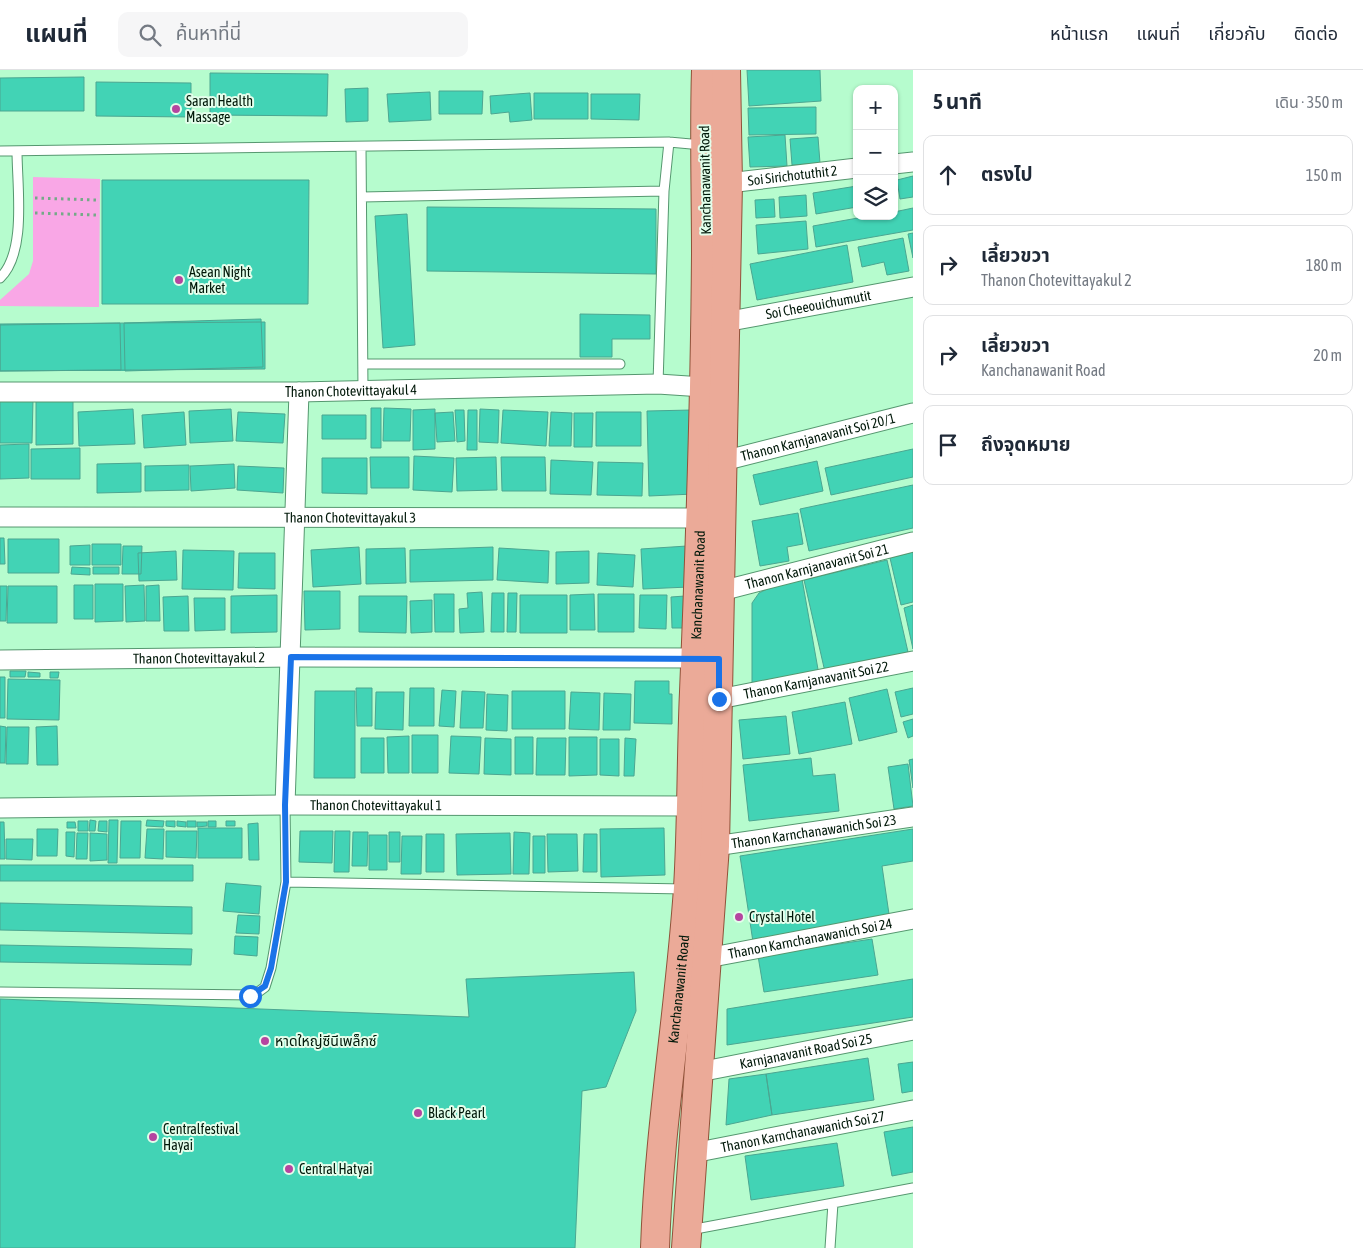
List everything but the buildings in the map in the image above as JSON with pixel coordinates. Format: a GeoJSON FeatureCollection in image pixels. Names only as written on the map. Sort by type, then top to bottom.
{"type":"FeatureCollection","features":[{"type":"Feature","properties":{"kind":"main road","name":"Kanchanawanit Road"},"geometry":{"type":"LineString","coordinates":[[655,1248],[657,1200],[674,1048],[688,889],[694,690],[708,659],[721,591],[712,517],[703,387],[706,253],[703,145],[706,70]]}},
{"type":"Feature","properties":{"kind":"main road","name":"Kanchanawanit Road"},"geometry":{"type":"LineString","coordinates":[[687,1239],[716,846],[719,699],[708,659],[696,636],[712,517],[723,461],[728,183],[726,70]]}},
{"type":"Feature","properties":{"kind":"street"},"geometry":{"type":"LineString","coordinates":[[898,164],[913,162]]}},
{"type":"Feature","properties":{"kind":"street","name":"Soi Sirichotuthit 2"},"geometry":{"type":"LineString","coordinates":[[728,183],[853,168]]}},
{"type":"Feature","properties":{"kind":"street","name":"Soi Cheeouichumutit"},"geometry":{"type":"LineString","coordinates":[[725,322],[913,288]]}},
{"type":"Feature","properties":{"kind":"street","name":"Thanon Chotevittayakul 4"},"geometry":{"type":"LineString","coordinates":[[0,392],[298,392],[658,384],[703,387]]}},
{"type":"Feature","properties":{"kind":"street"},"geometry":{"type":"LineString","coordinates":[[285,805],[298,392]]}},
{"type":"Feature","properties":{"kind":"street","name":"Thanon Karnjanavanit Soi 20/1"},"geometry":{"type":"LineString","coordinates":[[723,461],[913,412]]}},
{"type":"Feature","properties":{"kind":"street","name":"Thanon Chotevittayakul 3"},"geometry":{"type":"LineString","coordinates":[[0,517],[293,519],[712,517]]}},
{"type":"Feature","properties":{"kind":"street","name":"Thanon Karnjanavanit Soi 21"},"geometry":{"type":"LineString","coordinates":[[721,591],[913,542]]}},
{"type":"Feature","properties":{"kind":"street","name":"Thanon Chotevittayakul 2"},"geometry":{"type":"LineString","coordinates":[[0,660],[291,657],[708,659]]}},
{"type":"Feature","properties":{"kind":"street","name":"Thanon Karnjanavanit Soi 22"},"geometry":{"type":"LineString","coordinates":[[719,699],[913,661]]}},
{"type":"Feature","properties":{"kind":"street","name":"Thanon Chotevittayakul 1"},"geometry":{"type":"LineString","coordinates":[[0,808],[285,805],[691,806]]}},
{"type":"Feature","properties":{"kind":"street","name":"Thanon Karnchanawanich Soi 23"},"geometry":{"type":"LineString","coordinates":[[716,846],[913,818]]}},
{"type":"Feature","properties":{"kind":"street","name":"Thanon Karnchanawanich Soi 24"},"geometry":{"type":"LineString","coordinates":[[707,958],[913,920]]}},
{"type":"Feature","properties":{"kind":"street","name":"Karnjanavanit Road Soi 25"},"geometry":{"type":"LineString","coordinates":[[699,1072],[913,1030]]}},
{"type":"Feature","properties":{"kind":"street","name":"Thanon Karnchanawanich Soi 27"},"geometry":{"type":"LineString","coordinates":[[693,1153],[913,1110]]}},
{"type":"Feature","properties":{"kind":"lane"},"geometry":{"type":"LineString","coordinates":[[658,384],[664,191],[669,142]]}},
{"type":"Feature","properties":{"kind":"lane"},"geometry":{"type":"LineString","coordinates":[[0,151],[669,142],[703,145]]}},
{"type":"Feature","properties":{"kind":"lane"},"geometry":{"type":"LineString","coordinates":[[361,147],[363,390]]}},
{"type":"Feature","properties":{"kind":"lane"},"geometry":{"type":"LineString","coordinates":[[0,278],[10,267],[15,254],[17,151]]}},
{"type":"Feature","properties":{"kind":"lane"},"geometry":{"type":"LineString","coordinates":[[362,197],[664,191]]}},
{"type":"Feature","properties":{"kind":"lane"},"geometry":{"type":"LineString","coordinates":[[363,364],[620,364]]}},
{"type":"Feature","properties":{"kind":"lane"},"geometry":{"type":"LineString","coordinates":[[0,992],[254,995],[265,986],[271,968],[286,882],[285,805]]}},
{"type":"Feature","properties":{"kind":"lane"},"geometry":{"type":"LineString","coordinates":[[286,882],[688,889]]}},
{"type":"Feature","properties":{"kind":"lane"},"geometry":{"type":"LineString","coordinates":[[687,1239],[833,1203],[913,1188]]}},
{"type":"Feature","properties":{"kind":"lane"},"geometry":{"type":"LineString","coordinates":[[830,1248],[833,1203]]}},
{"type":"Feature","properties":{"kind":"path"},"geometry":{"type":"LineString","coordinates":[[35,198],[97,200]]}},
{"type":"Feature","properties":{"kind":"path"},"geometry":{"type":"LineString","coordinates":[[35,213],[97,215]]}},
{"type":"Feature","properties":{"kind":"shaded area"},"geometry":{"type":"Polygon","coordinates":[[[33,177],[100,179],[99,307],[0,306],[0,300],[29,274],[33,261],[33,177]]]}},
{"type":"Feature","properties":{"kind":"place","name":"Saran Health Massage"},"geometry":{"type":"Point","coordinates":[176,109]}},
{"type":"Feature","properties":{"kind":"place","name":"Asean Night Market"},"geometry":{"type":"Point","coordinates":[179,280]}},
{"type":"Feature","properties":{"kind":"place","name":"Crystal Hotel"},"geometry":{"type":"Point","coordinates":[739,917]}},
{"type":"Feature","properties":{"kind":"place","name":"หาดใหญ่ซีนีเพล็กซ์"},"geometry":{"type":"Point","coordinates":[265,1041]}},
{"type":"Feature","properties":{"kind":"place","name":"Black Pearl"},"geometry":{"type":"Point","coordinates":[418,1113]}},
{"type":"Feature","properties":{"kind":"place","name":"Centralfestival Hayai"},"geometry":{"type":"Point","coordinates":[153,1137]}},
{"type":"Feature","properties":{"kind":"place","name":"Central Hatyai"},"geometry":{"type":"Point","coordinates":[289,1169]}},
{"type":"Feature","properties":{"kind":"route"},"geometry":{"type":"LineString","coordinates":[[250,996],[262,990],[271,968],[286,882],[285,805],[291,657],[719,659],[719,699]]}}]}
